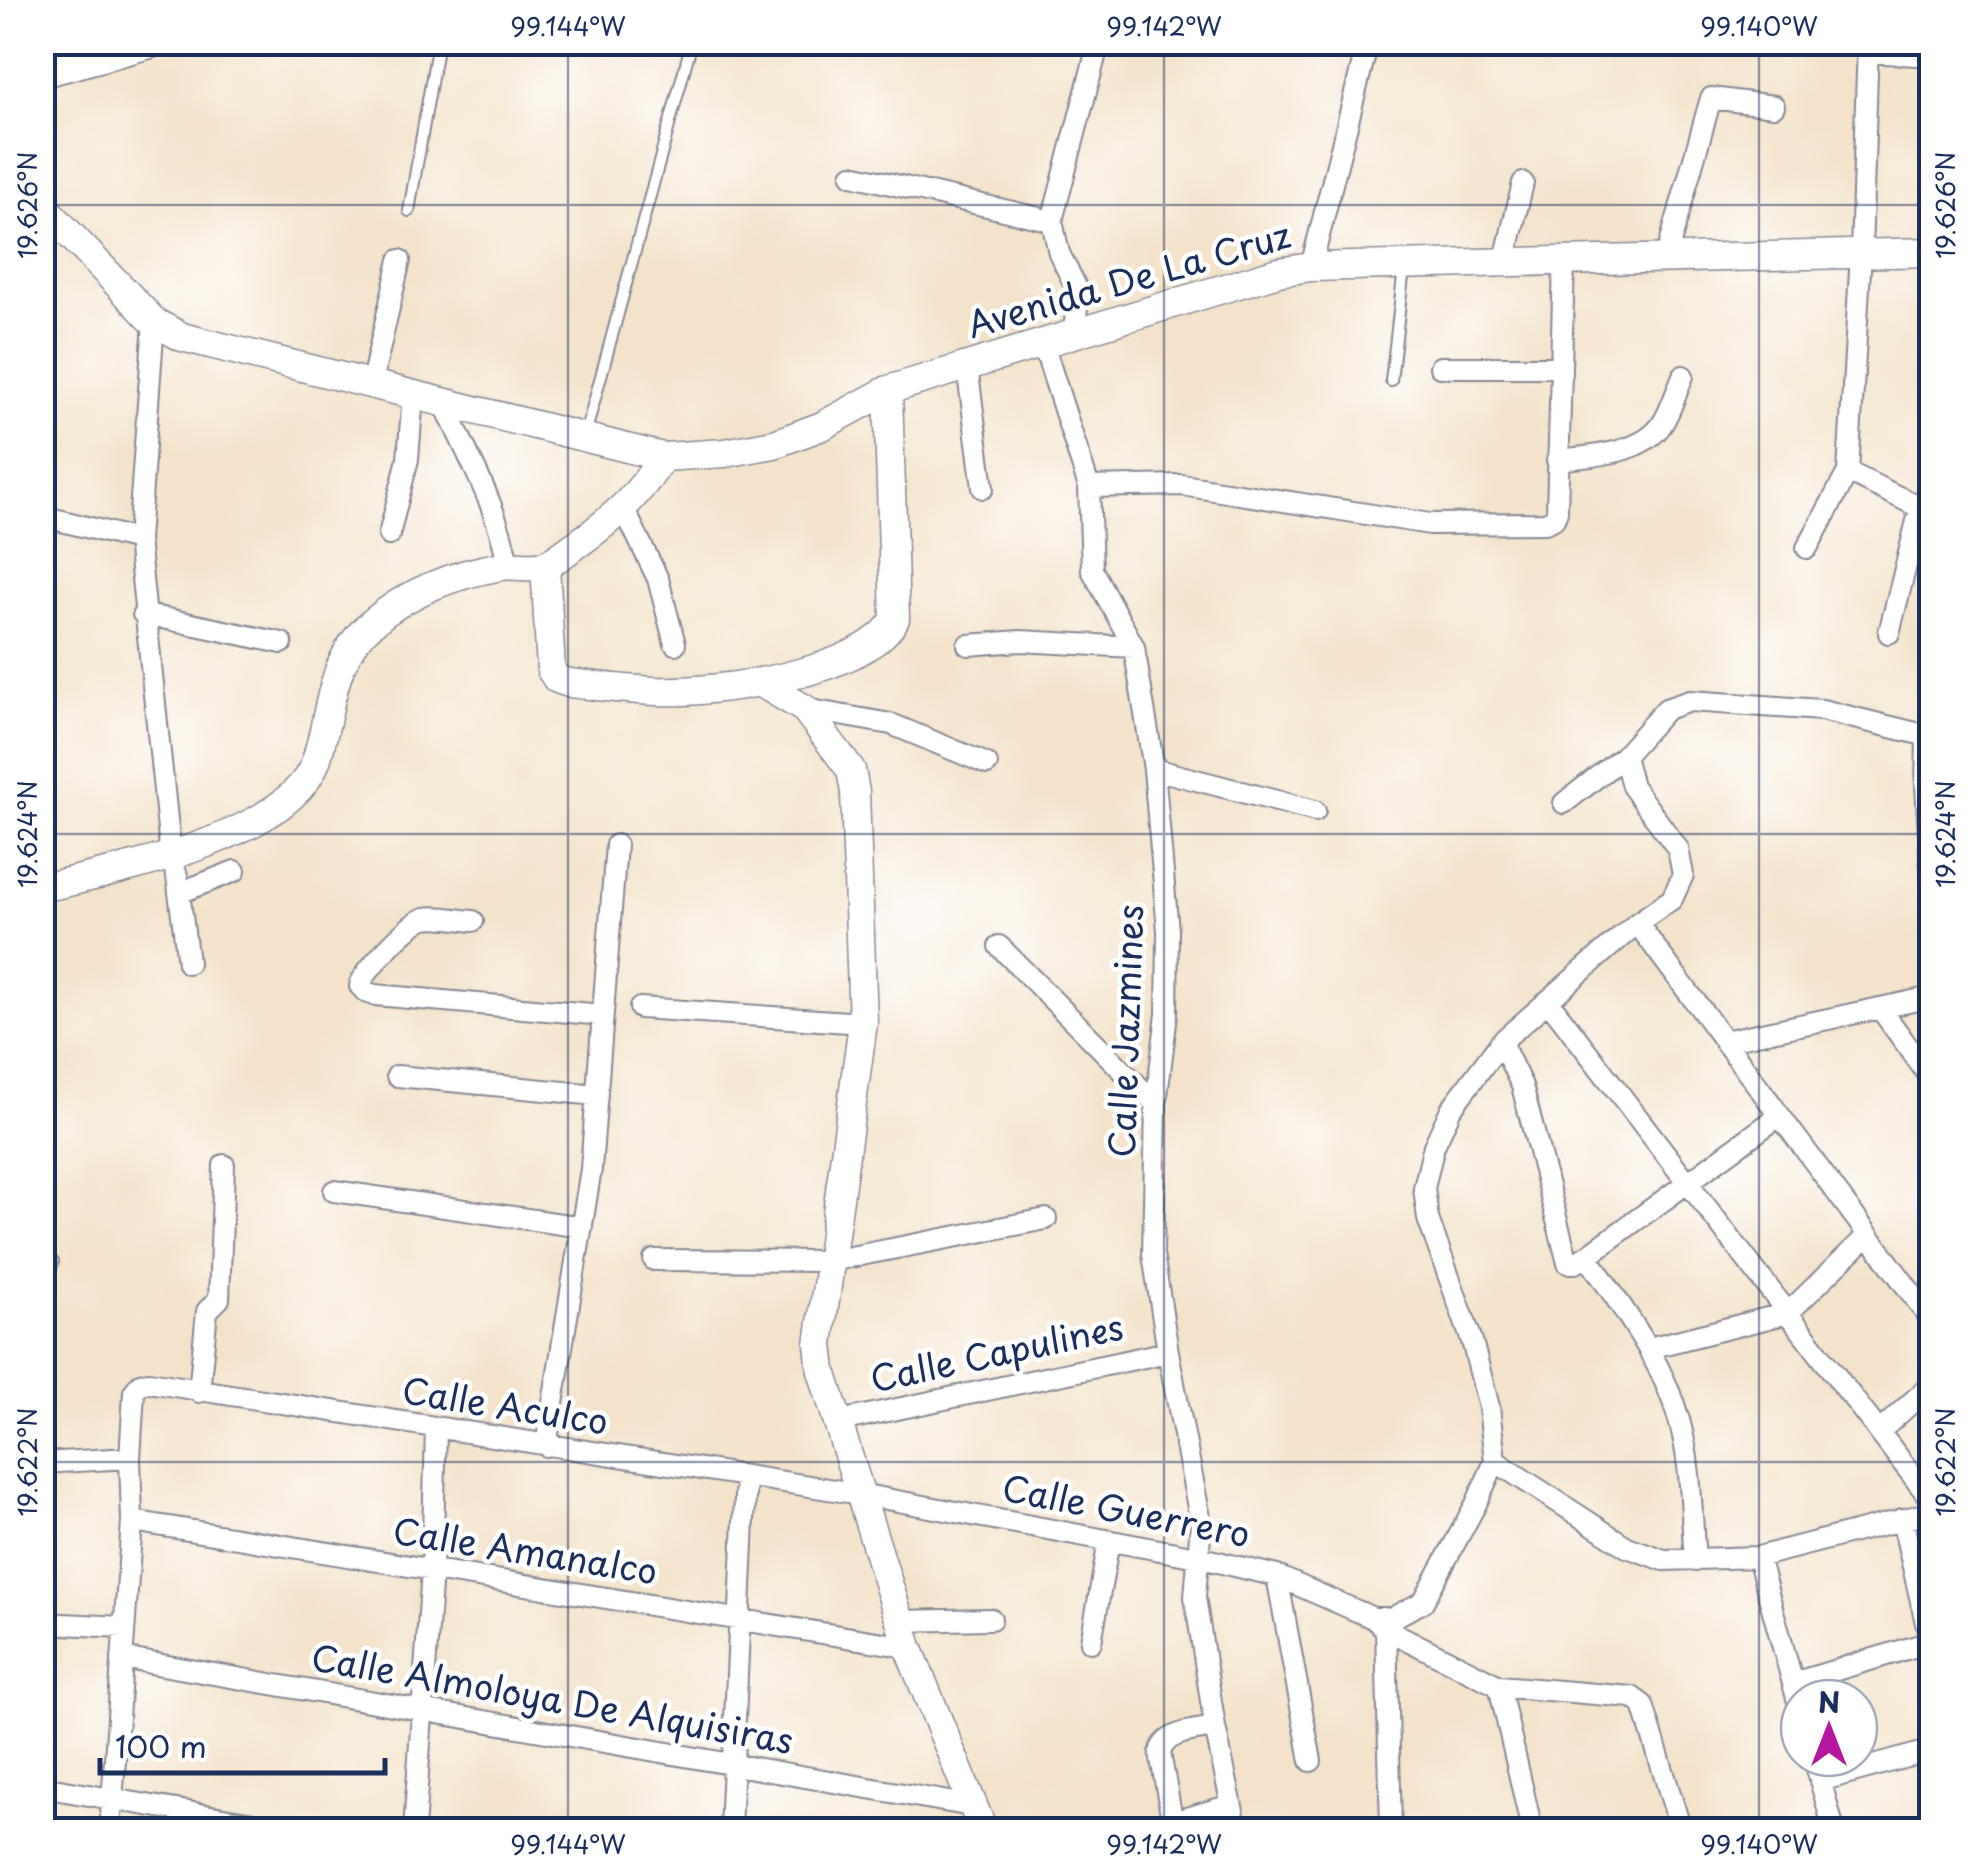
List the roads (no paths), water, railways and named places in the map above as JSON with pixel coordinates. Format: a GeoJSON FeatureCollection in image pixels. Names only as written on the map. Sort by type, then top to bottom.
{"type":"FeatureCollection","features":[{"type":"Feature","properties":{"kind":"main road"},"geometry":{"type":"LineString","coordinates":[[42,71],[149,42]]}},
{"type":"Feature","properties":{"kind":"street"},"geometry":{"type":"LineString","coordinates":[[1073,335],[1077,289],[1054,238],[1052,221],[1099,42]]}},
{"type":"Feature","properties":{"kind":"street"},"geometry":{"type":"LineString","coordinates":[[1310,267],[1368,42]]}},
{"type":"Feature","properties":{"kind":"street"},"geometry":{"type":"LineString","coordinates":[[1807,548],[1848,472],[1869,47],[1932,56]]}},
{"type":"Feature","properties":{"kind":"street"},"geometry":{"type":"LineString","coordinates":[[1666,258],[1708,102],[1719,97],[1774,106]]}},
{"type":"Feature","properties":{"kind":"street"},"geometry":{"type":"LineString","coordinates":[[852,176],[1052,221]]}},
{"type":"Feature","properties":{"kind":"street"},"geometry":{"type":"LineString","coordinates":[[1505,260],[1523,183]]}},
{"type":"Feature","properties":{"kind":"street"},"geometry":{"type":"LineString","coordinates":[[42,205],[154,322],[138,540],[170,858],[179,893],[188,964]]}},
{"type":"Feature","properties":{"kind":"street","name":"Avenida De La Cruz"},"geometry":{"type":"LineString","coordinates":[[154,322],[182,337],[662,457],[725,453],[774,444],[822,426],[888,390],[1278,272],[1404,263],[1932,252]]}},
{"type":"Feature","properties":{"kind":"street"},"geometry":{"type":"LineString","coordinates":[[371,385],[400,260]]}},
{"type":"Feature","properties":{"kind":"street"},"geometry":{"type":"LineString","coordinates":[[1089,487],[1182,485],[1430,524],[1545,523],[1554,519],[1558,512],[1564,261]]}},
{"type":"Feature","properties":{"kind":"street","name":"Calle Jazmines"},"geometry":{"type":"LineString","coordinates":[[1043,344],[1089,487],[1092,570],[1134,647],[1154,768],[1168,931],[1167,1014],[1156,1104],[1153,1254],[1201,1523],[1195,1598],[1215,1726],[1237,1830]]}},
{"type":"Feature","properties":{"kind":"street"},"geometry":{"type":"LineString","coordinates":[[966,366],[983,488]]}},
{"type":"Feature","properties":{"kind":"street"},"geometry":{"type":"LineString","coordinates":[[1440,366],[1560,366]]}},
{"type":"Feature","properties":{"kind":"street"},"geometry":{"type":"LineString","coordinates":[[1557,460],[1611,452],[1640,442],[1660,427],[1682,376]]}},
{"type":"Feature","properties":{"kind":"street"},"geometry":{"type":"LineString","coordinates":[[545,565],[551,670],[569,684],[659,692],[761,683],[812,670],[846,656],[879,639],[895,619],[888,390]]}},
{"type":"Feature","properties":{"kind":"street"},"geometry":{"type":"LineString","coordinates":[[389,535],[408,459],[413,395]]}},
{"type":"Feature","properties":{"kind":"street"},"geometry":{"type":"LineString","coordinates":[[444,403],[504,545],[508,565]]}},
{"type":"Feature","properties":{"kind":"street"},"geometry":{"type":"LineString","coordinates":[[42,888],[170,858],[262,817],[290,798],[309,776],[316,759],[334,678],[351,646],[372,623],[454,575],[508,565],[545,565],[624,509],[644,488],[662,457]]}},
{"type":"Feature","properties":{"kind":"street"},"geometry":{"type":"LineString","coordinates":[[1848,472],[1926,511],[1889,633]]}},
{"type":"Feature","properties":{"kind":"street"},"geometry":{"type":"LineString","coordinates":[[624,509],[658,579],[675,644]]}},
{"type":"Feature","properties":{"kind":"street"},"geometry":{"type":"LineString","coordinates":[[42,516],[138,540]]}},
{"type":"Feature","properties":{"kind":"street"},"geometry":{"type":"LineString","coordinates":[[143,614],[282,644]]}},
{"type":"Feature","properties":{"kind":"street"},"geometry":{"type":"LineString","coordinates":[[968,645],[1020,641],[1134,647]]}},
{"type":"Feature","properties":{"kind":"street"},"geometry":{"type":"LineString","coordinates":[[761,683],[806,709],[891,724],[987,764]]}},
{"type":"Feature","properties":{"kind":"street"},"geometry":{"type":"LineString","coordinates":[[1564,802],[1624,756],[1666,708],[1690,701],[1711,701],[1822,710],[1929,736],[1926,784],[1932,884]]}},
{"type":"Feature","properties":{"kind":"street"},"geometry":{"type":"LineString","coordinates":[[806,709],[851,770],[863,1022],[818,1344],[822,1372],[904,1634],[977,1818]]}},
{"type":"Feature","properties":{"kind":"street"},"geometry":{"type":"LineString","coordinates":[[1390,1830],[1379,1624],[1423,1602],[1495,1461],[1489,1407],[1472,1341],[1428,1219],[1424,1188],[1434,1146],[1450,1109],[1502,1042],[1637,923],[1672,899],[1683,875],[1678,849],[1632,786],[1624,756]]}},
{"type":"Feature","properties":{"kind":"street"},"geometry":{"type":"LineString","coordinates":[[1154,768],[1315,811]]}},
{"type":"Feature","properties":{"kind":"street"},"geometry":{"type":"LineString","coordinates":[[546,1446],[582,1227],[597,1096],[616,845]]}},
{"type":"Feature","properties":{"kind":"street"},"geometry":{"type":"LineString","coordinates":[[179,893],[236,871]]}},
{"type":"Feature","properties":{"kind":"street"},"geometry":{"type":"LineString","coordinates":[[473,921],[430,918],[414,924],[366,972],[360,986],[376,994],[603,1015]]}},
{"type":"Feature","properties":{"kind":"street"},"geometry":{"type":"LineString","coordinates":[[1637,923],[1932,1321]]}},
{"type":"Feature","properties":{"kind":"street"},"geometry":{"type":"LineString","coordinates":[[999,946],[1156,1104]]}},
{"type":"Feature","properties":{"kind":"street"},"geometry":{"type":"LineString","coordinates":[[1724,1041],[1932,997]]}},
{"type":"Feature","properties":{"kind":"street"},"geometry":{"type":"LineString","coordinates":[[1550,1002],[1932,1501]]}},
{"type":"Feature","properties":{"kind":"street"},"geometry":{"type":"LineString","coordinates":[[640,1008],[863,1022]]}},
{"type":"Feature","properties":{"kind":"street"},"geometry":{"type":"LineString","coordinates":[[1880,1008],[1932,1080]]}},
{"type":"Feature","properties":{"kind":"street"},"geometry":{"type":"LineString","coordinates":[[1502,1042],[1522,1086],[1578,1260],[1649,1348],[1679,1417],[1686,1450],[1695,1560]]}},
{"type":"Feature","properties":{"kind":"street"},"geometry":{"type":"LineString","coordinates":[[398,1076],[597,1096]]}},
{"type":"Feature","properties":{"kind":"street"},"geometry":{"type":"LineString","coordinates":[[1578,1260],[1779,1116]]}},
{"type":"Feature","properties":{"kind":"street"},"geometry":{"type":"LineString","coordinates":[[198,1392],[208,1312],[219,1300],[224,1165]]}},
{"type":"Feature","properties":{"kind":"street"},"geometry":{"type":"LineString","coordinates":[[334,1191],[582,1227]]}},
{"type":"Feature","properties":{"kind":"street"},"geometry":{"type":"LineString","coordinates":[[654,1260],[830,1261],[1046,1219]]}},
{"type":"Feature","properties":{"kind":"street"},"geometry":{"type":"LineString","coordinates":[[1649,1348],[1788,1313],[1868,1235]]}},
{"type":"Feature","properties":{"kind":"street","name":"Calle Capulines"},"geometry":{"type":"LineString","coordinates":[[840,1421],[1168,1352]]}},
{"type":"Feature","properties":{"kind":"street","name":"Calle Aculco"},"geometry":{"type":"LineString","coordinates":[[130,1458],[134,1392],[140,1384],[150,1382],[860,1494]]}},
{"type":"Feature","properties":{"kind":"street"},"geometry":{"type":"LineString","coordinates":[[1879,1432],[1932,1384]]}},
{"type":"Feature","properties":{"kind":"street"},"geometry":{"type":"LineString","coordinates":[[414,1830],[432,1570],[436,1429]]}},
{"type":"Feature","properties":{"kind":"street"},"geometry":{"type":"LineString","coordinates":[[42,1463],[130,1458],[132,1521],[110,1830]]}},
{"type":"Feature","properties":{"kind":"street"},"geometry":{"type":"LineString","coordinates":[[1495,1461],[1628,1547],[1664,1560],[1758,1556],[1932,1512]]}},
{"type":"Feature","properties":{"kind":"street"},"geometry":{"type":"LineString","coordinates":[[730,1830],[746,1476]]}},
{"type":"Feature","properties":{"kind":"street","name":"Calle Guerrero"},"geometry":{"type":"LineString","coordinates":[[860,1494],[1197,1557],[1277,1576],[1499,1686]]}},
{"type":"Feature","properties":{"kind":"street"},"geometry":{"type":"LineString","coordinates":[[1808,1678],[1931,1646],[1902,1519]]}},
{"type":"Feature","properties":{"kind":"street","name":"Calle Amanalco"},"geometry":{"type":"LineString","coordinates":[[132,1521],[738,1620],[904,1634],[991,1619]]}},
{"type":"Feature","properties":{"kind":"street"},"geometry":{"type":"LineString","coordinates":[[1091,1642],[1109,1541]]}},
{"type":"Feature","properties":{"kind":"street"},"geometry":{"type":"LineString","coordinates":[[1758,1556],[1792,1678]]}},
{"type":"Feature","properties":{"kind":"street"},"geometry":{"type":"LineString","coordinates":[[1277,1576],[1310,1760]]}},
{"type":"Feature","properties":{"kind":"street"},"geometry":{"type":"LineString","coordinates":[[42,1623],[124,1627]]}},
{"type":"Feature","properties":{"kind":"street","name":"Calle Almoloya De Alquisiras"},"geometry":{"type":"LineString","coordinates":[[122,1658],[732,1764],[977,1818]]}},
{"type":"Feature","properties":{"kind":"street"},"geometry":{"type":"LineString","coordinates":[[1532,1830],[1499,1686],[1618,1693],[1643,1705],[1681,1830]]}},
{"type":"Feature","properties":{"kind":"street"},"geometry":{"type":"LineString","coordinates":[[1215,1726],[1167,1738],[1161,1744],[1173,1826],[1231,1806]]}},
{"type":"Feature","properties":{"kind":"street"},"geometry":{"type":"LineString","coordinates":[[1820,1781],[1932,1750]]}},
{"type":"Feature","properties":{"kind":"street"},"geometry":{"type":"LineString","coordinates":[[1819,1778],[1834,1830]]}},
{"type":"Feature","properties":{"kind":"street"},"geometry":{"type":"LineString","coordinates":[[42,1788],[254,1827],[293,1830]]}},
{"type":"Feature","properties":{"kind":"lane"},"geometry":{"type":"LineString","coordinates":[[42,52],[78,42]]}},
{"type":"Feature","properties":{"kind":"lane"},"geometry":{"type":"LineString","coordinates":[[409,211],[438,42]]}},
{"type":"Feature","properties":{"kind":"lane"},"geometry":{"type":"LineString","coordinates":[[584,438],[691,45]]}},
{"type":"Feature","properties":{"kind":"lane"},"geometry":{"type":"LineString","coordinates":[[1391,381],[1404,263]]}},
{"type":"Feature","properties":{"kind":"lane"},"geometry":{"type":"LineString","coordinates":[[42,1302],[52,1262]]}}]}
